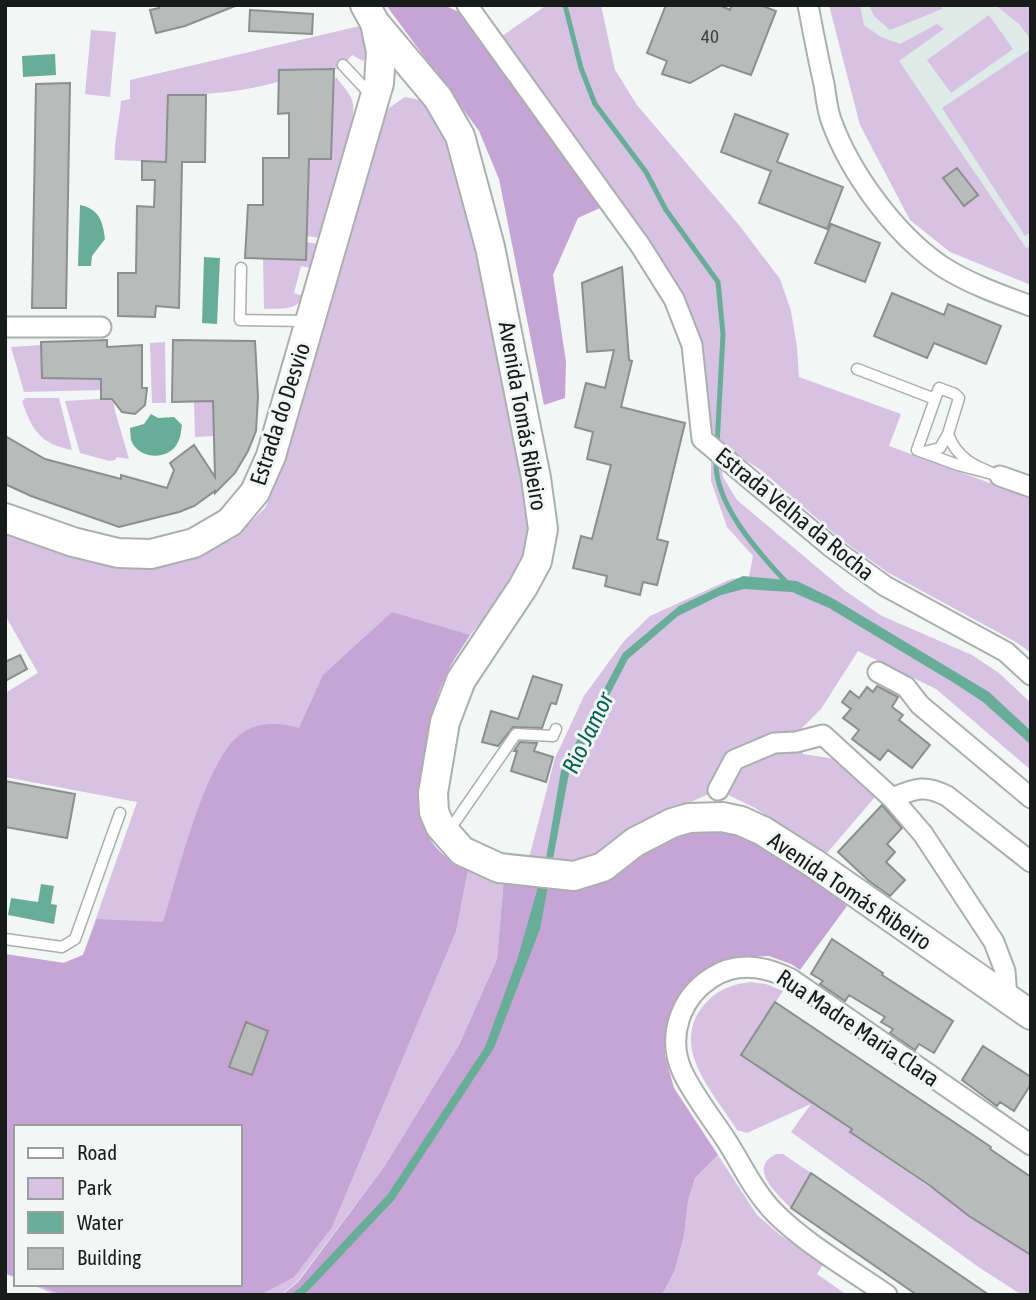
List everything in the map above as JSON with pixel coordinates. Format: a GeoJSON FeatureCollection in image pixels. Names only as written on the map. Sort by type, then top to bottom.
{"type":"FeatureCollection","features":[{"type":"Feature","properties":{"kind":"street","name":"Estrada Velha da Rocha"},"geometry":{"type":"LineString","coordinates":[[467,5],[640,245],[674,299],[692,345],[702,439],[831,547],[885,586],[1006,652],[1031,675]]}},
{"type":"Feature","properties":{"kind":"street"},"geometry":{"type":"LineString","coordinates":[[808,5],[831,118],[854,166],[877,200],[903,233],[943,267],[971,282],[1031,306]]}},
{"type":"Feature","properties":{"kind":"street","name":"Avenida Tomás Ribeiro"},"geometry":{"type":"LineString","coordinates":[[370,14],[438,97],[460,136],[474,181],[506,325],[536,478],[543,529],[537,561],[523,587],[461,680],[445,722],[433,793],[434,812],[446,835],[471,857],[499,868],[574,876],[603,867],[635,842],[672,823],[689,818],[722,817],[741,821],[763,831],[815,864],[1031,1015]]}},
{"type":"Feature","properties":{"kind":"street","name":"Estrada do Desvio"},"geometry":{"type":"LineString","coordinates":[[6,517],[73,542],[118,553],[152,554],[194,543],[230,522],[255,492],[271,456],[379,83],[381,52],[370,14]]}},
{"type":"Feature","properties":{"kind":"street"},"geometry":{"type":"LineString","coordinates":[[372,105],[388,92],[414,87],[438,97]]}},
{"type":"Feature","properties":{"kind":"street"},"geometry":{"type":"LineString","coordinates":[[5,327],[102,327]]}},
{"type":"Feature","properties":{"kind":"street"},"geometry":{"type":"LineString","coordinates":[[1000,476],[1031,487]]}},
{"type":"Feature","properties":{"kind":"street"},"geometry":{"type":"LineString","coordinates":[[878,672],[906,687],[920,705],[1031,797]]}},
{"type":"Feature","properties":{"kind":"street"},"geometry":{"type":"LineString","coordinates":[[718,790],[734,760],[774,743],[796,742],[822,735],[892,798],[923,834],[994,942],[1005,971],[1007,998]]}},
{"type":"Feature","properties":{"kind":"street"},"geometry":{"type":"LineString","coordinates":[[892,798],[914,789],[932,788],[947,796],[1031,862]]}},
{"type":"Feature","properties":{"kind":"street","name":"Rua Madre Maria Clara"},"geometry":{"type":"LineString","coordinates":[[887,1295],[800,1234],[775,1213],[756,1190],[682,1071],[676,1048],[679,1019],[691,995],[716,975],[737,968],[750,966],[774,970],[791,979],[1031,1145]]}},
{"type":"Feature","properties":{"kind":"lane"},"geometry":{"type":"LineString","coordinates":[[343,65],[372,105]]}},
{"type":"Feature","properties":{"kind":"lane"},"geometry":{"type":"LineString","coordinates":[[241,268],[240,320],[310,321]]}},
{"type":"Feature","properties":{"kind":"lane"},"geometry":{"type":"LineString","coordinates":[[857,369],[935,399]]}},
{"type":"Feature","properties":{"kind":"lane"},"geometry":{"type":"LineString","coordinates":[[923,452],[940,448],[948,434],[959,398],[939,387],[917,450],[958,465],[1000,476]]}},
{"type":"Feature","properties":{"kind":"lane"},"geometry":{"type":"LineString","coordinates":[[948,434],[958,454],[968,462],[1000,476]]}},
{"type":"Feature","properties":{"kind":"lane"},"geometry":{"type":"LineString","coordinates":[[446,835],[516,734],[553,736],[556,729]]}},
{"type":"Feature","properties":{"kind":"lane"},"geometry":{"type":"LineString","coordinates":[[5,939],[62,947],[75,939],[121,813]]}},
{"type":"Feature","properties":{"kind":"shaded area"},"geometry":{"type":"Polygon","coordinates":[[[386,5],[444,5],[463,14],[600,208],[578,218],[553,275],[566,362],[565,398],[544,405],[499,179],[479,131],[386,5]]]}},
{"type":"Feature","properties":{"kind":"shaded area"},"geometry":{"type":"Polygon","coordinates":[[[829,5],[1031,5],[1031,285],[910,220],[860,125],[829,5]]]}},
{"type":"Feature","properties":{"kind":"shaded area"},"geometry":{"type":"Polygon","coordinates":[[[392,612],[470,635],[448,670],[437,697],[421,782],[422,818],[427,833],[436,847],[449,859],[468,869],[456,931],[332,1227],[294,1277],[260,1295],[63,1295],[40,1286],[242,1286],[242,1125],[14,1125],[14,1276],[5,1273],[5,954],[64,963],[83,955],[97,919],[163,922],[184,849],[216,766],[229,746],[242,733],[255,726],[277,724],[299,728],[323,675],[392,612]]]}},
{"type":"Feature","properties":{"kind":"shaded area"},"geometry":{"type":"Polygon","coordinates":[[[701,830],[739,835],[791,863],[847,906],[800,970],[769,956],[746,957],[712,967],[670,1018],[665,1055],[674,1088],[718,1155],[695,1178],[675,1270],[662,1295],[282,1295],[298,1282],[384,1167],[459,1045],[497,959],[504,877],[588,884],[630,865],[655,845],[701,830]]]}},
{"type":"Feature","properties":{"kind":"green space"},"geometry":{"type":"Polygon","coordinates":[[[547,5],[601,5],[615,70],[637,105],[739,225],[780,279],[791,311],[799,377],[901,414],[889,446],[1031,498],[1031,653],[1016,642],[887,572],[838,537],[761,470],[711,439],[709,401],[695,333],[499,38],[547,5]]]}},
{"type":"Feature","properties":{"kind":"green space"},"geometry":{"type":"Polygon","coordinates":[[[829,5],[860,5],[864,25],[881,37],[900,44],[937,24],[944,29],[899,61],[1026,248],[1031,246],[1031,285],[950,252],[910,220],[860,125],[829,5]]]}},
{"type":"Feature","properties":{"kind":"green space"},"geometry":{"type":"Polygon","coordinates":[[[869,5],[941,5],[942,9],[890,30],[874,16],[869,5]]]}},
{"type":"Feature","properties":{"kind":"green space"},"geometry":{"type":"Polygon","coordinates":[[[995,5],[1031,5],[1031,40],[1019,24],[995,5]]]}},
{"type":"Feature","properties":{"kind":"green space"},"geometry":{"type":"Polygon","coordinates":[[[989,15],[1013,49],[951,93],[927,60],[989,15]]]}},
{"type":"Feature","properties":{"kind":"green space"},"geometry":{"type":"Polygon","coordinates":[[[364,25],[367,48],[363,61],[352,55],[340,69],[280,70],[278,82],[223,92],[168,95],[166,162],[115,160],[121,101],[130,99],[130,80],[364,25]]]}},
{"type":"Feature","properties":{"kind":"green space"},"geometry":{"type":"Polygon","coordinates":[[[91,30],[116,32],[110,97],[85,94],[91,30]]]}},
{"type":"Feature","properties":{"kind":"green space"},"geometry":{"type":"Polygon","coordinates":[[[1029,50],[1031,232],[1025,236],[942,108],[1029,50]]]}},
{"type":"Feature","properties":{"kind":"green space"},"geometry":{"type":"Polygon","coordinates":[[[336,77],[352,100],[352,127],[320,238],[307,236],[309,159],[331,159],[333,83],[336,77]]]}},
{"type":"Feature","properties":{"kind":"green space"},"geometry":{"type":"Polygon","coordinates":[[[405,97],[424,101],[451,142],[464,191],[529,502],[525,547],[515,579],[464,644],[441,686],[433,714],[421,787],[423,822],[428,838],[438,852],[464,869],[504,877],[497,959],[459,1045],[384,1167],[297,1282],[281,1295],[56,1295],[35,1286],[242,1286],[242,1125],[14,1125],[14,1277],[5,1274],[5,954],[63,963],[83,955],[137,802],[5,777],[5,693],[38,673],[5,615],[5,532],[188,559],[233,539],[265,508],[283,468],[382,123],[389,108],[405,97]]]}},
{"type":"Feature","properties":{"kind":"green space"},"geometry":{"type":"Polygon","coordinates":[[[307,242],[318,244],[311,268],[301,266],[294,293],[303,296],[300,301],[292,307],[264,309],[263,259],[306,260],[307,242]]]}},
{"type":"Feature","properties":{"kind":"green space"},"geometry":{"type":"Polygon","coordinates":[[[165,342],[166,403],[152,403],[150,343],[165,342]]]}},
{"type":"Feature","properties":{"kind":"green space"},"geometry":{"type":"Polygon","coordinates":[[[41,345],[42,378],[106,379],[101,390],[24,392],[11,347],[41,345]]]}},
{"type":"Feature","properties":{"kind":"green space"},"geometry":{"type":"Polygon","coordinates":[[[26,398],[59,398],[72,450],[52,444],[39,434],[22,401],[26,398]]]}},
{"type":"Feature","properties":{"kind":"green space"},"geometry":{"type":"Polygon","coordinates":[[[113,398],[129,459],[117,457],[109,461],[80,453],[65,401],[113,398]]]}},
{"type":"Feature","properties":{"kind":"green space"},"geometry":{"type":"Polygon","coordinates":[[[213,401],[214,436],[195,437],[194,402],[213,401]]]}},
{"type":"Feature","properties":{"kind":"green space"},"geometry":{"type":"Polygon","coordinates":[[[711,456],[720,460],[723,477],[737,500],[844,590],[882,616],[972,655],[999,673],[1031,703],[1031,770],[936,689],[858,651],[821,709],[800,730],[803,754],[835,759],[875,797],[827,853],[755,808],[718,790],[656,817],[588,865],[528,862],[555,758],[584,696],[624,641],[650,616],[731,579],[749,577],[753,556],[727,527],[711,481],[711,456]]]}},
{"type":"Feature","properties":{"kind":"green space"},"geometry":{"type":"Polygon","coordinates":[[[737,984],[766,984],[783,991],[741,1055],[866,1109],[850,1133],[953,1203],[972,1212],[970,1216],[1031,1255],[1031,1295],[1022,1295],[980,1268],[791,1132],[811,1104],[747,1133],[737,1130],[699,1070],[691,1038],[694,1021],[714,995],[737,984]]]}},
{"type":"Feature","properties":{"kind":"green space"},"geometry":{"type":"Polygon","coordinates":[[[776,1154],[783,1154],[811,1173],[791,1208],[772,1188],[764,1174],[764,1166],[776,1154]]]}},
{"type":"Feature","properties":{"kind":"green space"},"geometry":{"type":"Polygon","coordinates":[[[718,1155],[757,1215],[780,1235],[824,1263],[817,1274],[847,1295],[662,1295],[675,1270],[695,1178],[718,1155]]]}},
{"type":"Feature","properties":{"kind":"water"},"geometry":{"type":"Polygon","coordinates":[[[55,54],[56,75],[23,77],[22,56],[55,54]]]}},
{"type":"Feature","properties":{"kind":"water"},"geometry":{"type":"Polygon","coordinates":[[[80,205],[96,213],[104,233],[105,239],[92,256],[91,266],[78,266],[80,205]]]}},
{"type":"Feature","properties":{"kind":"water"},"geometry":{"type":"Polygon","coordinates":[[[204,257],[220,258],[217,324],[202,323],[204,257]]]}},
{"type":"Feature","properties":{"kind":"water"},"geometry":{"type":"Polygon","coordinates":[[[151,414],[158,418],[174,417],[182,425],[180,438],[168,453],[154,456],[147,454],[135,447],[131,440],[130,428],[144,424],[151,414]]]}},
{"type":"Feature","properties":{"kind":"water","name":"Rio Jamor"},"geometry":{"type":"Polygon","coordinates":[[[743,576],[797,581],[834,599],[989,692],[1031,731],[1031,745],[983,702],[954,683],[829,608],[792,592],[744,589],[721,595],[678,616],[628,659],[569,773],[540,929],[494,1048],[394,1200],[309,1290],[302,1295],[290,1295],[300,1288],[388,1194],[485,1047],[518,957],[546,859],[561,771],[623,653],[679,606],[743,576]]]}},
{"type":"Feature","properties":{"kind":"water"},"geometry":{"type":"Polygon","coordinates":[[[41,884],[54,886],[51,904],[57,905],[54,924],[8,915],[11,898],[38,902],[41,884]]]}},
{"type":"Feature","properties":{"kind":"building"},"geometry":{"type":"Polygon","coordinates":[[[158,5],[235,6],[185,26],[156,33],[150,10],[159,8],[158,5]]]}},
{"type":"Feature","properties":{"kind":"building"},"geometry":{"type":"Polygon","coordinates":[[[666,5],[719,5],[730,10],[732,5],[760,5],[776,11],[751,75],[722,65],[690,83],[662,74],[667,61],[647,53],[666,5]]]}},
{"type":"Feature","properties":{"kind":"building"},"geometry":{"type":"Polygon","coordinates":[[[250,10],[313,14],[312,34],[249,31],[250,10]]]}},
{"type":"Feature","properties":{"kind":"building"},"geometry":{"type":"Polygon","coordinates":[[[334,69],[331,159],[309,159],[306,260],[245,258],[248,205],[263,205],[263,158],[289,158],[289,113],[278,114],[279,70],[334,69]]]}},
{"type":"Feature","properties":{"kind":"building"},"geometry":{"type":"Polygon","coordinates":[[[70,83],[66,308],[32,308],[36,84],[70,83]]]}},
{"type":"Feature","properties":{"kind":"building"},"geometry":{"type":"Polygon","coordinates":[[[168,95],[206,95],[205,162],[182,162],[179,308],[156,306],[155,317],[118,316],[118,273],[136,273],[137,206],[154,207],[155,180],[142,180],[142,161],[166,162],[168,95]]]}},
{"type":"Feature","properties":{"kind":"building"},"geometry":{"type":"Polygon","coordinates":[[[735,114],[788,134],[777,162],[843,187],[827,229],[759,203],[771,171],[721,152],[735,114]]]}},
{"type":"Feature","properties":{"kind":"building"},"geometry":{"type":"Polygon","coordinates":[[[957,168],[978,195],[964,206],[943,178],[957,168]]]}},
{"type":"Feature","properties":{"kind":"building"},"geometry":{"type":"Polygon","coordinates":[[[831,224],[880,243],[865,282],[815,263],[831,224]]]}},
{"type":"Feature","properties":{"kind":"building"},"geometry":{"type":"Polygon","coordinates":[[[622,267],[629,360],[632,361],[621,407],[685,423],[657,539],[668,542],[657,585],[643,582],[640,595],[605,586],[607,576],[573,568],[581,536],[592,539],[611,465],[587,459],[593,432],[575,427],[586,383],[605,388],[614,350],[587,352],[582,283],[622,267]]]}},
{"type":"Feature","properties":{"kind":"building"},"geometry":{"type":"Polygon","coordinates":[[[892,293],[944,315],[948,304],[1001,326],[986,364],[934,343],[927,358],[874,336],[892,293]]]}},
{"type":"Feature","properties":{"kind":"building"},"geometry":{"type":"Polygon","coordinates":[[[107,340],[107,347],[142,345],[142,388],[147,388],[145,405],[135,414],[122,412],[112,399],[101,399],[101,379],[42,378],[41,342],[107,340]]]}},
{"type":"Feature","properties":{"kind":"building"},"geometry":{"type":"Polygon","coordinates":[[[173,340],[255,341],[258,397],[256,431],[235,473],[215,493],[179,512],[119,527],[5,484],[5,436],[45,459],[167,488],[174,470],[170,463],[194,445],[215,477],[213,401],[172,402],[173,340]]]}},
{"type":"Feature","properties":{"kind":"building"},"geometry":{"type":"Polygon","coordinates":[[[20,655],[27,669],[5,681],[5,662],[20,655]]]}},
{"type":"Feature","properties":{"kind":"building"},"geometry":{"type":"Polygon","coordinates":[[[533,676],[562,685],[556,704],[551,703],[542,728],[513,727],[498,746],[482,742],[491,711],[518,719],[533,676]]]}},
{"type":"Feature","properties":{"kind":"building"},"geometry":{"type":"Polygon","coordinates":[[[877,686],[898,697],[892,707],[903,715],[899,720],[930,745],[912,768],[888,750],[880,760],[852,739],[859,730],[843,718],[851,709],[842,702],[850,691],[859,698],[867,687],[873,692],[877,686]]]}},
{"type":"Feature","properties":{"kind":"building"},"geometry":{"type":"Polygon","coordinates":[[[520,742],[537,743],[534,751],[553,757],[546,782],[511,771],[517,751],[514,751],[520,742]]]}},
{"type":"Feature","properties":{"kind":"building"},"geometry":{"type":"Polygon","coordinates":[[[5,781],[75,794],[67,838],[5,827],[5,781]]]}},
{"type":"Feature","properties":{"kind":"building"},"geometry":{"type":"Polygon","coordinates":[[[882,805],[902,828],[887,844],[895,852],[886,862],[905,880],[890,896],[869,881],[838,852],[882,805]]]}},
{"type":"Feature","properties":{"kind":"building"},"geometry":{"type":"Polygon","coordinates":[[[832,939],[953,1021],[934,1053],[919,1044],[915,1050],[890,1033],[893,1029],[881,1022],[885,1017],[849,995],[845,1001],[820,984],[823,981],[811,974],[832,939]]]}},
{"type":"Feature","properties":{"kind":"building"},"geometry":{"type":"Polygon","coordinates":[[[775,1002],[991,1147],[990,1149],[1031,1177],[1031,1255],[969,1216],[929,1185],[850,1132],[852,1129],[741,1055],[775,1002]]]}},
{"type":"Feature","properties":{"kind":"building"},"geometry":{"type":"Polygon","coordinates":[[[246,1022],[268,1031],[252,1075],[229,1067],[246,1022]]]}},
{"type":"Feature","properties":{"kind":"building"},"geometry":{"type":"Polygon","coordinates":[[[983,1046],[1031,1077],[1031,1084],[1014,1111],[1000,1102],[997,1106],[962,1080],[983,1046]]]}},
{"type":"Feature","properties":{"kind":"building"},"geometry":{"type":"Polygon","coordinates":[[[811,1173],[989,1295],[917,1295],[791,1208],[811,1173]]]}},
{"type":"Feature","properties":{"kind":"waterway"},"geometry":{"type":"LineString","coordinates":[[565,5],[581,68],[595,104],[646,172],[666,210],[718,282],[723,334],[717,445]]}},
{"type":"Feature","properties":{"kind":"waterway"},"geometry":{"type":"LineString","coordinates":[[716,458],[717,475],[730,509],[751,542],[787,583]]}}]}
